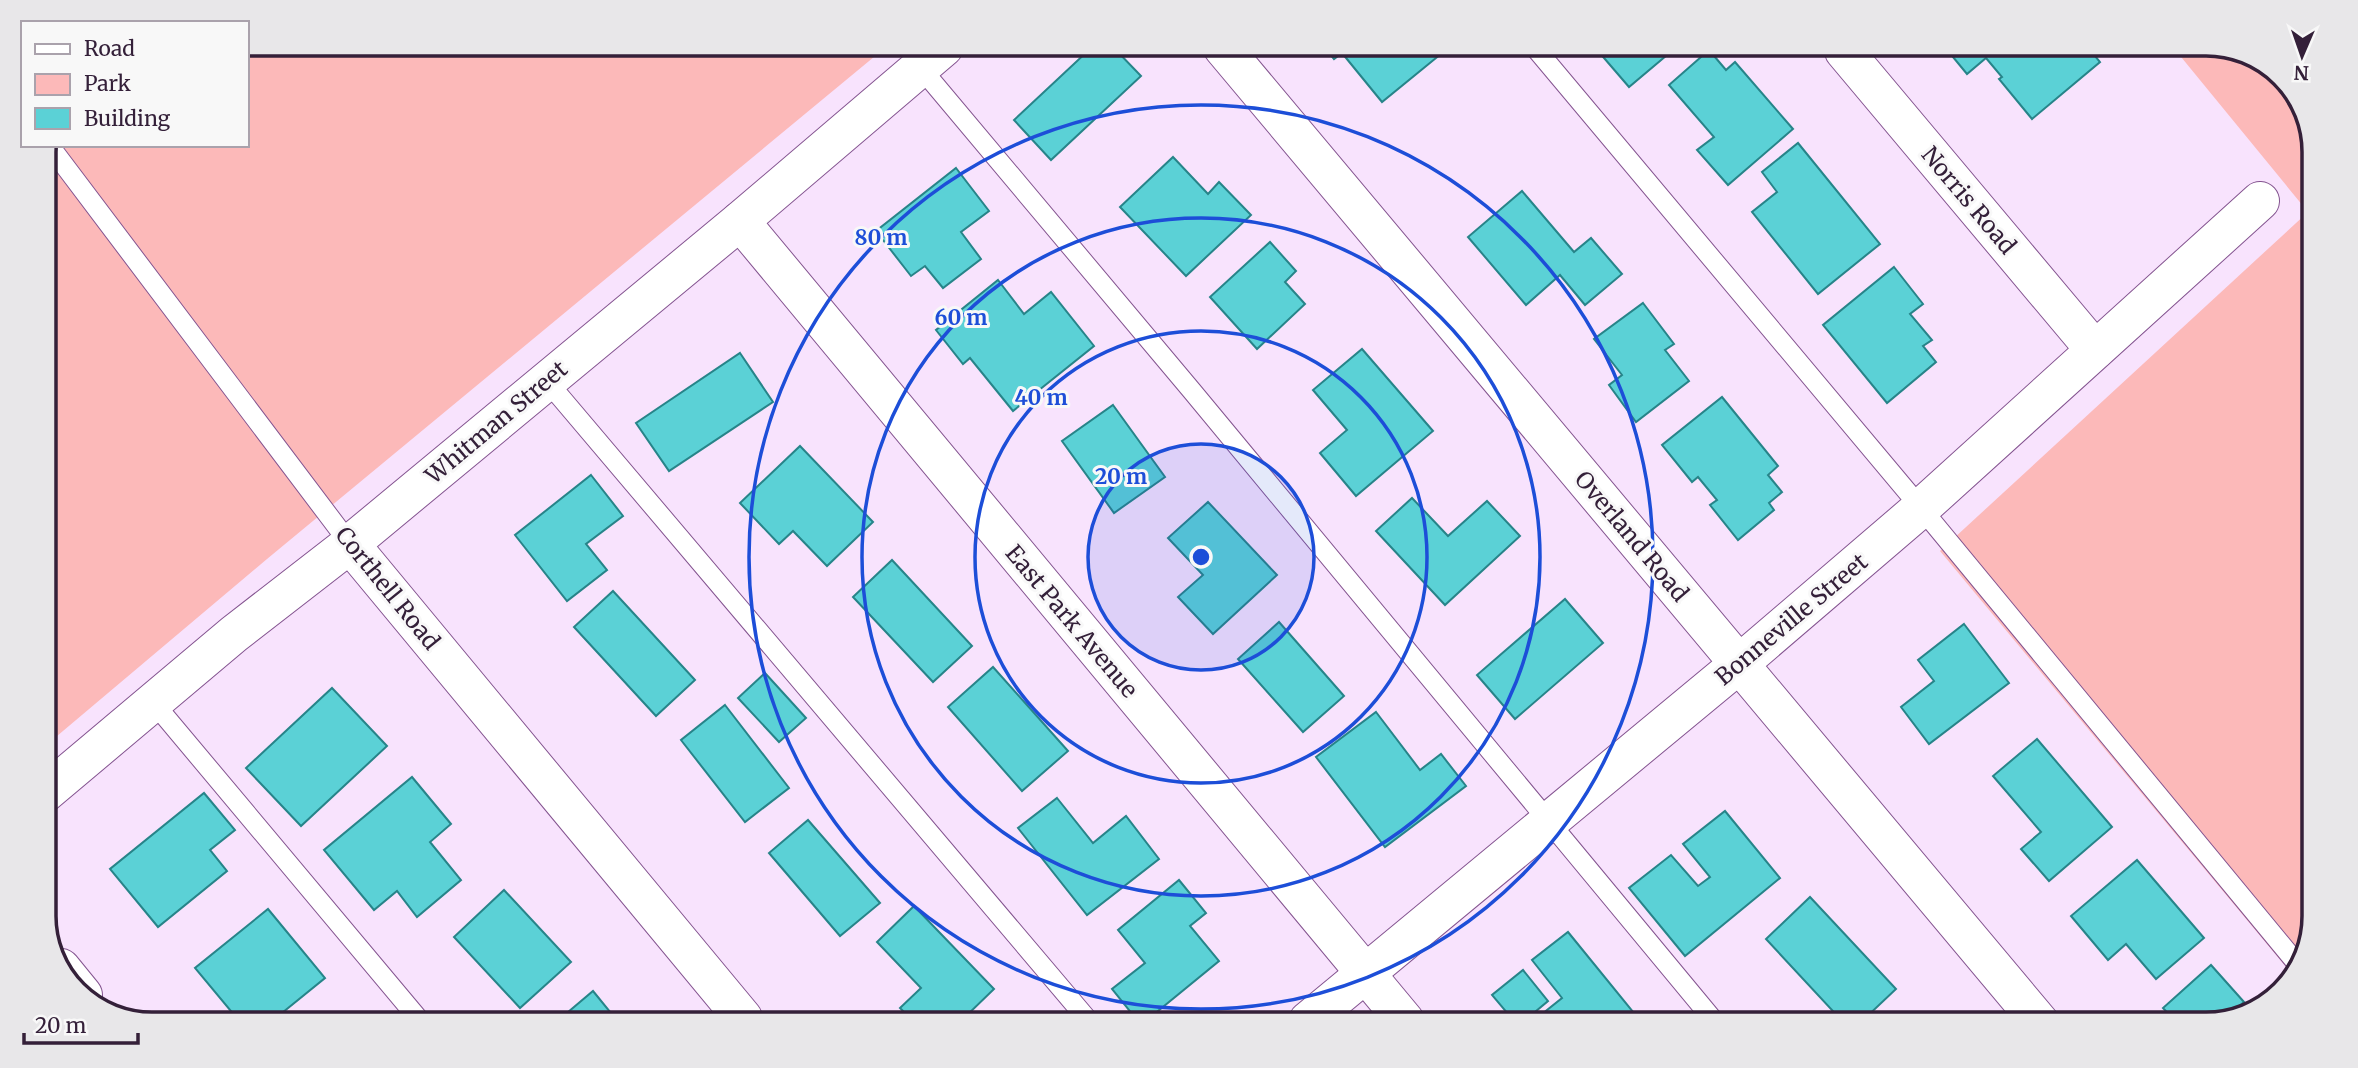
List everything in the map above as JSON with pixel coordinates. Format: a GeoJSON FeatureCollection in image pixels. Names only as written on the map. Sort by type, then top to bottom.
{"type":"FeatureCollection","features":[{"type":"Feature","properties":{"kind":"street","name":"Overland Road"},"geometry":{"type":"LineString","coordinates":[[1230,56],[2031,1012]]}},
{"type":"Feature","properties":{"kind":"street","name":"Norris Road"},"geometry":{"type":"LineString","coordinates":[[1848,56],[2095,350]]}},
{"type":"Feature","properties":{"kind":"street","name":"Whitman Street"},"geometry":{"type":"LineString","coordinates":[[56,784],[234,634],[350,544],[740,221],[932,57]]}},
{"type":"Feature","properties":{"kind":"street","name":"Bonneville Street"},"geometry":{"type":"LineString","coordinates":[[1319,1012],[1922,508],[2260,201]]}},
{"type":"Feature","properties":{"kind":"street","name":"East Park Avenue"},"geometry":{"type":"LineString","coordinates":[[740,221],[1397,1012]]}},
{"type":"Feature","properties":{"kind":"street","name":"Corthell Road"},"geometry":{"type":"LineString","coordinates":[[350,544],[738,1012]]}},
{"type":"Feature","properties":{"kind":"lane"},"geometry":{"type":"LineString","coordinates":[[1542,56],[1922,508],[2292,958]]}},
{"type":"Feature","properties":{"kind":"lane"},"geometry":{"type":"LineString","coordinates":[[932,57],[1201,402],[1547,823],[1707,1012]]}},
{"type":"Feature","properties":{"kind":"lane","name":"Corthell Road"},"geometry":{"type":"LineString","coordinates":[[56,156],[350,544]]}},
{"type":"Feature","properties":{"kind":"lane"},"geometry":{"type":"LineString","coordinates":[[546,380],[1081,1012]]}},
{"type":"Feature","properties":{"kind":"lane"},"geometry":{"type":"LineString","coordinates":[[153,702],[413,1012]]}},
{"type":"Feature","properties":{"kind":"green space"},"geometry":{"type":"Polygon","coordinates":[[[248,56],[875,56],[56,737],[56,147],[248,147],[248,56]]]}},
{"type":"Feature","properties":{"kind":"green space"},"geometry":{"type":"Polygon","coordinates":[[[2180,56],[2225,58],[2243,63],[2265,76],[2267,91],[2280,91],[2289,104],[2297,121],[2302,145],[2302,205],[2180,56]]]}},
{"type":"Feature","properties":{"kind":"green space"},"geometry":{"type":"Polygon","coordinates":[[[2302,218],[2302,916],[2295,953],[2287,968],[1940,551],[2302,218]]]}},
{"type":"Feature","properties":{"kind":"building"},"geometry":{"type":"Polygon","coordinates":[[[1082,56],[1122,56],[1141,76],[1051,160],[1014,120],[1082,56]]]}},
{"type":"Feature","properties":{"kind":"building"},"geometry":{"type":"Polygon","coordinates":[[[1344,56],[1438,56],[1382,102],[1344,56]]]}},
{"type":"Feature","properties":{"kind":"building"},"geometry":{"type":"Polygon","coordinates":[[[1602,56],[1666,56],[1629,87],[1602,56]]]}},
{"type":"Feature","properties":{"kind":"building"},"geometry":{"type":"Polygon","coordinates":[[[1702,56],[1714,56],[1726,70],[1735,62],[1793,129],[1728,185],[1697,150],[1714,137],[1669,85],[1702,56]]]}},
{"type":"Feature","properties":{"kind":"building"},"geometry":{"type":"Polygon","coordinates":[[[1952,56],[2095,56],[2100,62],[2032,119],[1999,79],[2002,77],[1986,58],[1967,74],[1952,56]]]}},
{"type":"Feature","properties":{"kind":"building"},"geometry":{"type":"Polygon","coordinates":[[[1798,143],[1880,244],[1818,294],[1752,212],[1777,192],[1762,172],[1798,143]]]}},
{"type":"Feature","properties":{"kind":"building"},"geometry":{"type":"Polygon","coordinates":[[[1173,157],[1208,194],[1219,182],[1251,215],[1186,276],[1120,207],[1173,157]]]}},
{"type":"Feature","properties":{"kind":"building"},"geometry":{"type":"Polygon","coordinates":[[[956,168],[989,211],[961,232],[981,259],[943,288],[925,266],[911,276],[876,231],[956,168]]]}},
{"type":"Feature","properties":{"kind":"building"},"geometry":{"type":"Polygon","coordinates":[[[1522,191],[1574,252],[1591,238],[1622,274],[1585,305],[1560,275],[1526,305],[1468,237],[1522,191]]]}},
{"type":"Feature","properties":{"kind":"building"},"geometry":{"type":"Polygon","coordinates":[[[1270,242],[1296,271],[1285,282],[1305,304],[1257,349],[1210,297],[1270,242]]]}},
{"type":"Feature","properties":{"kind":"building"},"geometry":{"type":"Polygon","coordinates":[[[1894,267],[1923,304],[1910,314],[1932,340],[1923,346],[1936,362],[1887,403],[1823,325],[1894,267]]]}},
{"type":"Feature","properties":{"kind":"building"},"geometry":{"type":"Polygon","coordinates":[[[998,280],[1024,314],[1051,292],[1094,346],[1013,411],[970,358],[963,364],[936,330],[998,280]]]}},
{"type":"Feature","properties":{"kind":"building"},"geometry":{"type":"Polygon","coordinates":[[[1643,303],[1674,344],[1665,350],[1689,381],[1636,422],[1609,385],[1622,375],[1594,339],[1643,303]]]}},
{"type":"Feature","properties":{"kind":"building"},"geometry":{"type":"Polygon","coordinates":[[[1362,349],[1433,431],[1356,496],[1320,453],[1347,430],[1313,390],[1362,349]]]}},
{"type":"Feature","properties":{"kind":"building"},"geometry":{"type":"Polygon","coordinates":[[[740,353],[773,402],[669,471],[636,423],[740,353]]]}},
{"type":"Feature","properties":{"kind":"building"},"geometry":{"type":"Polygon","coordinates":[[[1722,397],[1778,466],[1768,475],[1782,492],[1769,503],[1774,510],[1738,540],[1710,505],[1717,500],[1698,477],[1692,482],[1662,445],[1722,397]]]}},
{"type":"Feature","properties":{"kind":"building"},"geometry":{"type":"Polygon","coordinates":[[[1113,405],[1165,477],[1114,513],[1062,441],[1113,405]]]}},
{"type":"Feature","properties":{"kind":"building"},"geometry":{"type":"Polygon","coordinates":[[[800,446],[873,522],[827,566],[793,531],[779,544],[740,503],[800,446]]]}},
{"type":"Feature","properties":{"kind":"building"},"geometry":{"type":"Polygon","coordinates":[[[591,475],[623,516],[586,544],[607,570],[567,601],[515,535],[591,475]]]}},
{"type":"Feature","properties":{"kind":"building"},"geometry":{"type":"Polygon","coordinates":[[[1412,498],[1448,536],[1487,501],[1520,536],[1445,605],[1376,531],[1412,498]]]}},
{"type":"Feature","properties":{"kind":"building"},"geometry":{"type":"Polygon","coordinates":[[[1208,502],[1277,575],[1213,634],[1178,597],[1203,575],[1168,538],[1208,502]]]}},
{"type":"Feature","properties":{"kind":"building"},"geometry":{"type":"Polygon","coordinates":[[[892,560],[972,646],[933,682],[853,597],[892,560]]]}},
{"type":"Feature","properties":{"kind":"building"},"geometry":{"type":"Polygon","coordinates":[[[613,591],[695,680],[656,716],[574,627],[613,591]]]}},
{"type":"Feature","properties":{"kind":"building"},"geometry":{"type":"Polygon","coordinates":[[[1565,599],[1603,643],[1515,719],[1477,675],[1565,599]]]}},
{"type":"Feature","properties":{"kind":"building"},"geometry":{"type":"Polygon","coordinates":[[[1279,622],[1344,696],[1303,732],[1238,659],[1279,622]]]}},
{"type":"Feature","properties":{"kind":"building"},"geometry":{"type":"Polygon","coordinates":[[[1964,624],[2009,683],[1929,744],[1901,707],[1934,681],[1918,660],[1964,624]]]}},
{"type":"Feature","properties":{"kind":"building"},"geometry":{"type":"Polygon","coordinates":[[[993,667],[1068,751],[1022,791],[948,707],[993,667]]]}},
{"type":"Feature","properties":{"kind":"building"},"geometry":{"type":"Polygon","coordinates":[[[765,673],[806,718],[779,742],[738,698],[765,673]]]}},
{"type":"Feature","properties":{"kind":"building"},"geometry":{"type":"Polygon","coordinates":[[[332,688],[387,746],[301,826],[246,768],[332,688]]]}},
{"type":"Feature","properties":{"kind":"building"},"geometry":{"type":"Polygon","coordinates":[[[725,705],[789,788],[745,822],[681,740],[725,705]]]}},
{"type":"Feature","properties":{"kind":"building"},"geometry":{"type":"Polygon","coordinates":[[[1376,712],[1420,770],[1441,754],[1466,786],[1385,847],[1316,757],[1376,712]]]}},
{"type":"Feature","properties":{"kind":"building"},"geometry":{"type":"Polygon","coordinates":[[[2037,739],[2112,827],[2049,881],[2021,849],[2041,832],[1993,776],[2037,739]]]}},
{"type":"Feature","properties":{"kind":"building"},"geometry":{"type":"Polygon","coordinates":[[[412,777],[451,824],[430,842],[461,880],[417,917],[397,891],[374,910],[324,850],[412,777]]]}},
{"type":"Feature","properties":{"kind":"building"},"geometry":{"type":"Polygon","coordinates":[[[204,793],[235,830],[210,850],[227,871],[158,927],[110,869],[204,793]]]}},
{"type":"Feature","properties":{"kind":"building"},"geometry":{"type":"Polygon","coordinates":[[[1057,798],[1093,843],[1126,816],[1159,859],[1087,915],[1018,828],[1057,798]]]}},
{"type":"Feature","properties":{"kind":"building"},"geometry":{"type":"Polygon","coordinates":[[[1725,811],[1780,878],[1685,956],[1629,888],[1671,855],[1698,886],[1710,877],[1683,844],[1725,811]]]}},
{"type":"Feature","properties":{"kind":"building"},"geometry":{"type":"Polygon","coordinates":[[[808,820],[880,903],[840,936],[769,853],[808,820]]]}},
{"type":"Feature","properties":{"kind":"building"},"geometry":{"type":"Polygon","coordinates":[[[2137,860],[2204,938],[2156,979],[2126,944],[2108,960],[2071,916],[2137,860]]]}},
{"type":"Feature","properties":{"kind":"building"},"geometry":{"type":"Polygon","coordinates":[[[1179,880],[1206,913],[1190,926],[1219,961],[1157,1012],[1131,1012],[1112,989],[1145,963],[1118,930],[1179,880]]]}},
{"type":"Feature","properties":{"kind":"building"},"geometry":{"type":"Polygon","coordinates":[[[504,890],[571,962],[520,1008],[454,937],[504,890]]]}},
{"type":"Feature","properties":{"kind":"building"},"geometry":{"type":"Polygon","coordinates":[[[1810,897],[1896,989],[1872,1012],[1834,1012],[1766,939],[1810,897]]]}},
{"type":"Feature","properties":{"kind":"building"},"geometry":{"type":"Polygon","coordinates":[[[914,906],[994,989],[970,1012],[904,1012],[900,1008],[921,988],[877,942],[914,906]]]}},
{"type":"Feature","properties":{"kind":"building"},"geometry":{"type":"Polygon","coordinates":[[[268,909],[325,978],[283,1012],[232,1012],[195,968],[268,909]]]}},
{"type":"Feature","properties":{"kind":"building"},"geometry":{"type":"Polygon","coordinates":[[[1568,932],[1633,1012],[1544,1012],[1562,998],[1532,960],[1568,932]]]}},
{"type":"Feature","properties":{"kind":"building"},"geometry":{"type":"Polygon","coordinates":[[[2211,965],[2244,1002],[2237,1007],[2206,1012],[2167,1012],[2163,1008],[2211,965]]]}},
{"type":"Feature","properties":{"kind":"building"},"geometry":{"type":"Polygon","coordinates":[[[1523,970],[1548,1001],[1535,1012],[1506,1012],[1492,995],[1523,970]]]}},
{"type":"Feature","properties":{"kind":"building"},"geometry":{"type":"Polygon","coordinates":[[[593,991],[610,1012],[568,1012],[593,991]]]}}]}
